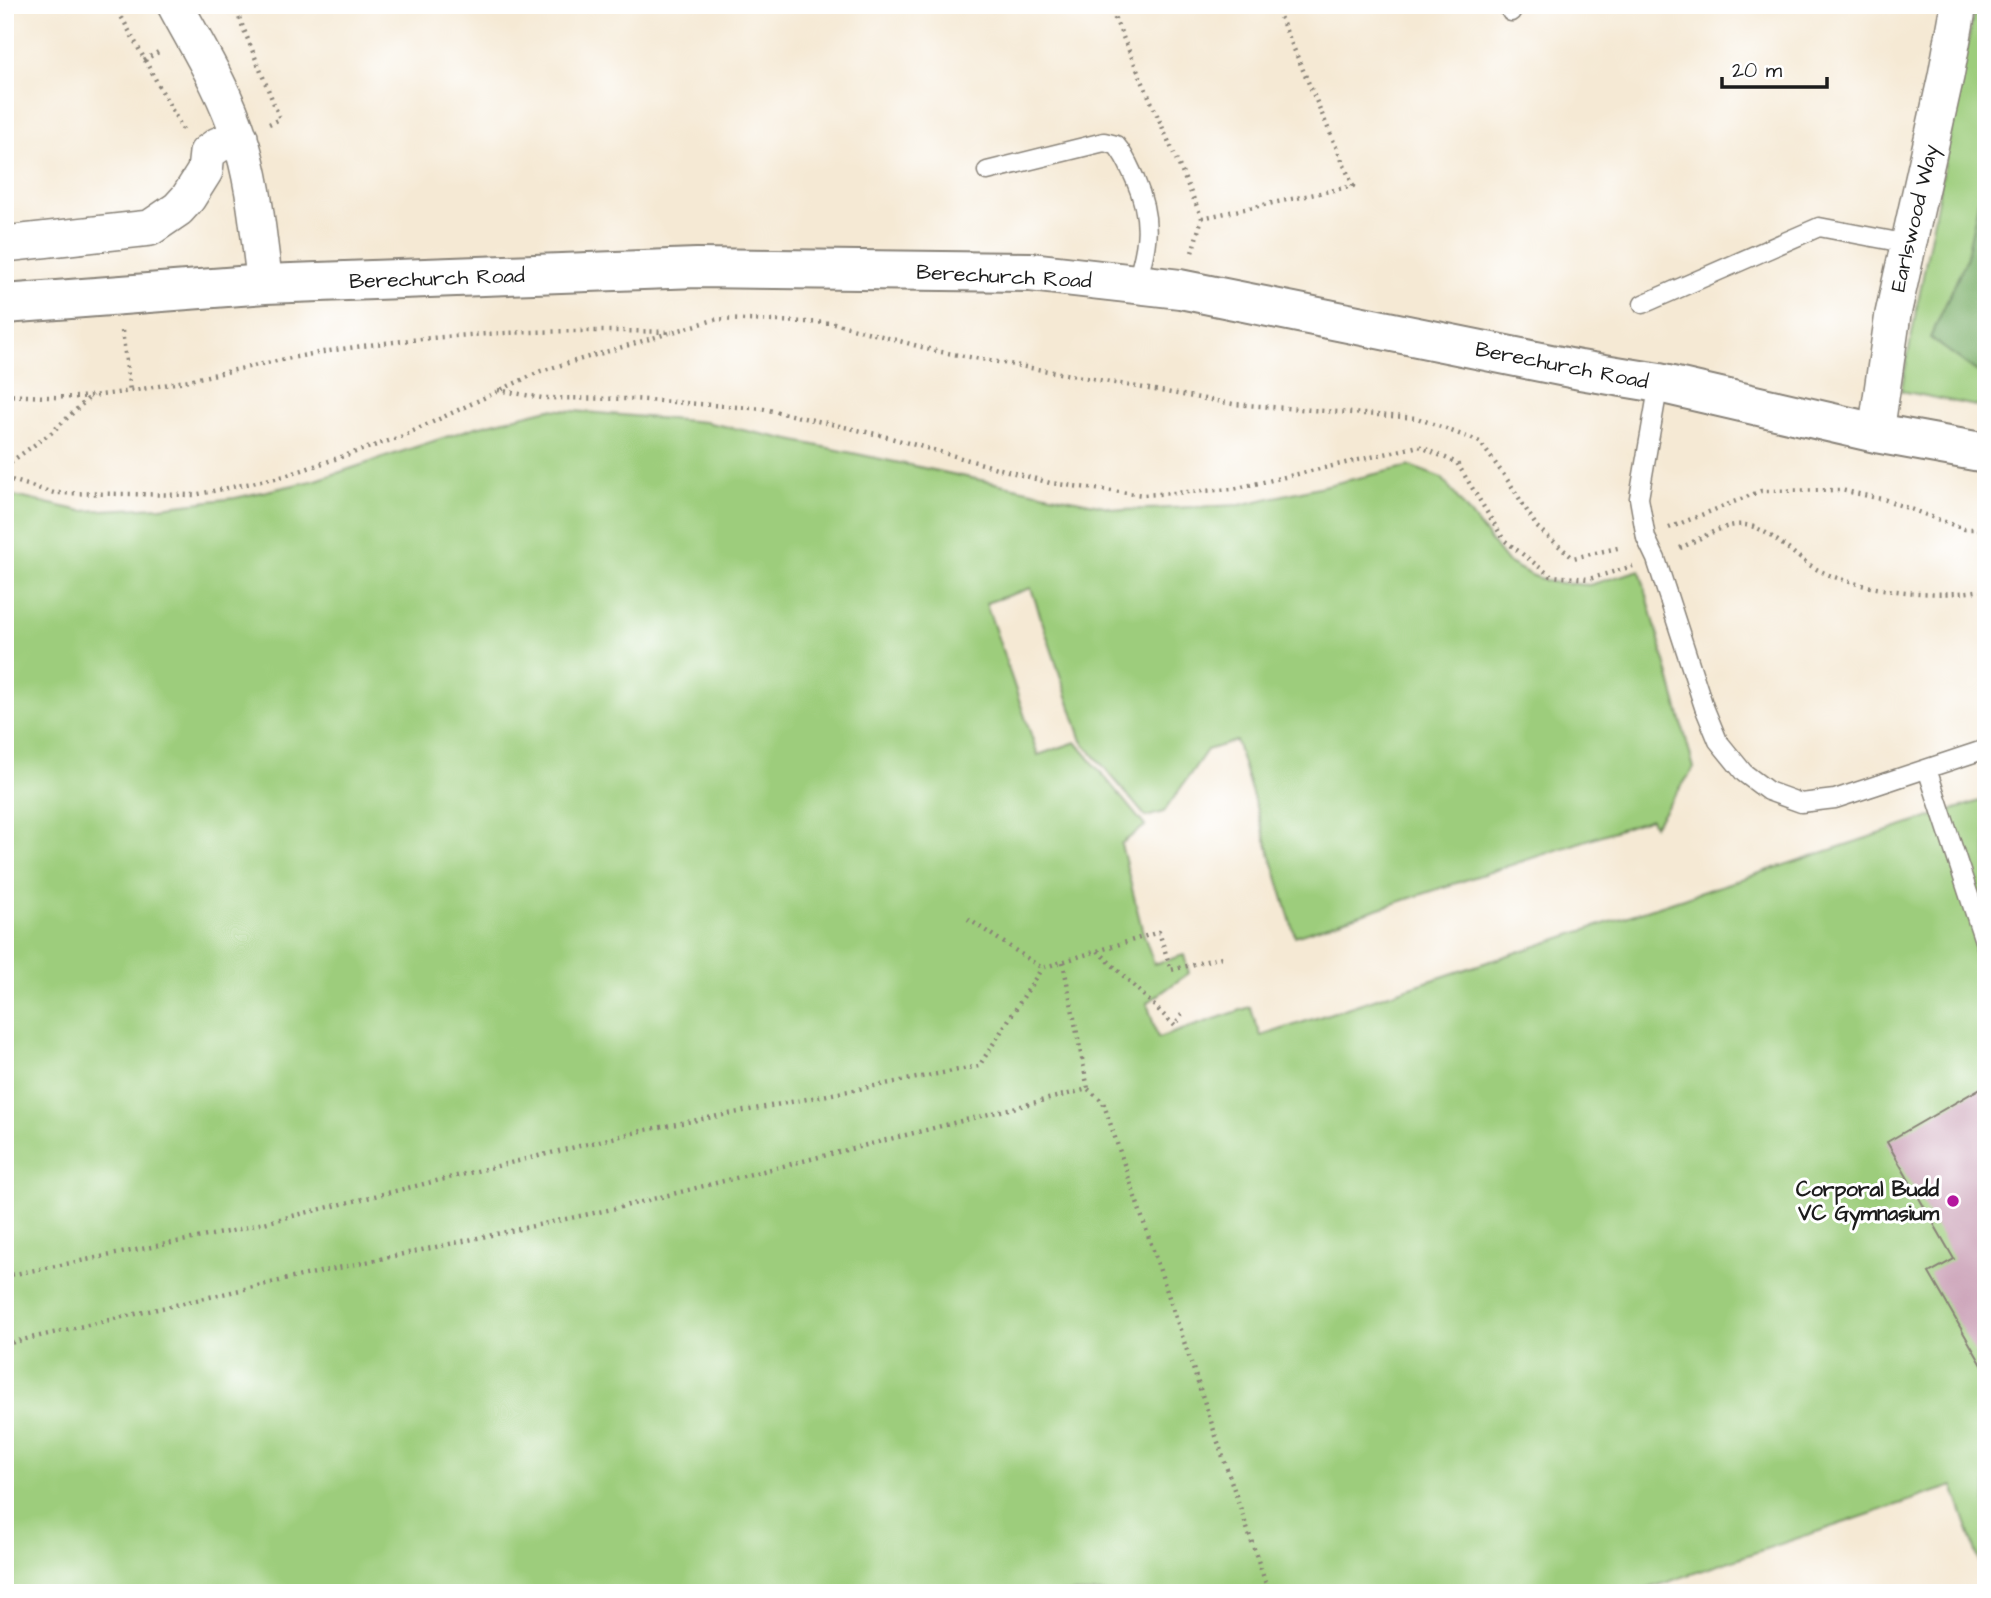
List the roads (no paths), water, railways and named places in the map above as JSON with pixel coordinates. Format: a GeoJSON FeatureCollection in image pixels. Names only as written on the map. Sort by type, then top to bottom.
{"type":"FeatureCollection","features":[{"type":"Feature","properties":{"kind":"street"},"geometry":{"type":"LineString","coordinates":[[175,5],[224,96],[240,137],[250,180],[265,284]]}},
{"type":"Feature","properties":{"kind":"street","name":"Earlswood Way"},"geometry":{"type":"LineString","coordinates":[[1876,433],[1893,314],[1959,5]]}},
{"type":"Feature","properties":{"kind":"street"},"geometry":{"type":"LineString","coordinates":[[5,244],[150,228],[178,209],[205,171],[207,153],[218,145],[240,137]]}},
{"type":"Feature","properties":{"kind":"street","name":"Berechurch Road"},"geometry":{"type":"LineString","coordinates":[[5,304],[265,284],[696,268],[1030,272],[1180,289],[1580,370],[1659,383],[1876,433],[1986,453]]}},
{"type":"Feature","properties":{"kind":"lane"},"geometry":{"type":"LineString","coordinates":[[988,170],[1104,142],[1116,145],[1128,163],[1147,213],[1147,249],[1136,285]]}},
{"type":"Feature","properties":{"kind":"lane"},"geometry":{"type":"LineString","coordinates":[[1643,304],[1819,227],[1909,244]]}},
{"type":"Feature","properties":{"kind":"lane"},"geometry":{"type":"LineString","coordinates":[[1659,383],[1639,498],[1646,538],[1656,559],[1704,707],[1718,741],[1744,773],[1768,791],[1801,803],[1835,799],[1986,749]]}},
{"type":"Feature","properties":{"kind":"lane"},"geometry":{"type":"LineString","coordinates":[[1927,769],[1986,947]]}},
{"type":"Feature","properties":{"kind":"place","name":"Corporal Budd VC Gymnasium"},"geometry":{"type":"Point","coordinates":[1953,1201]}}]}
